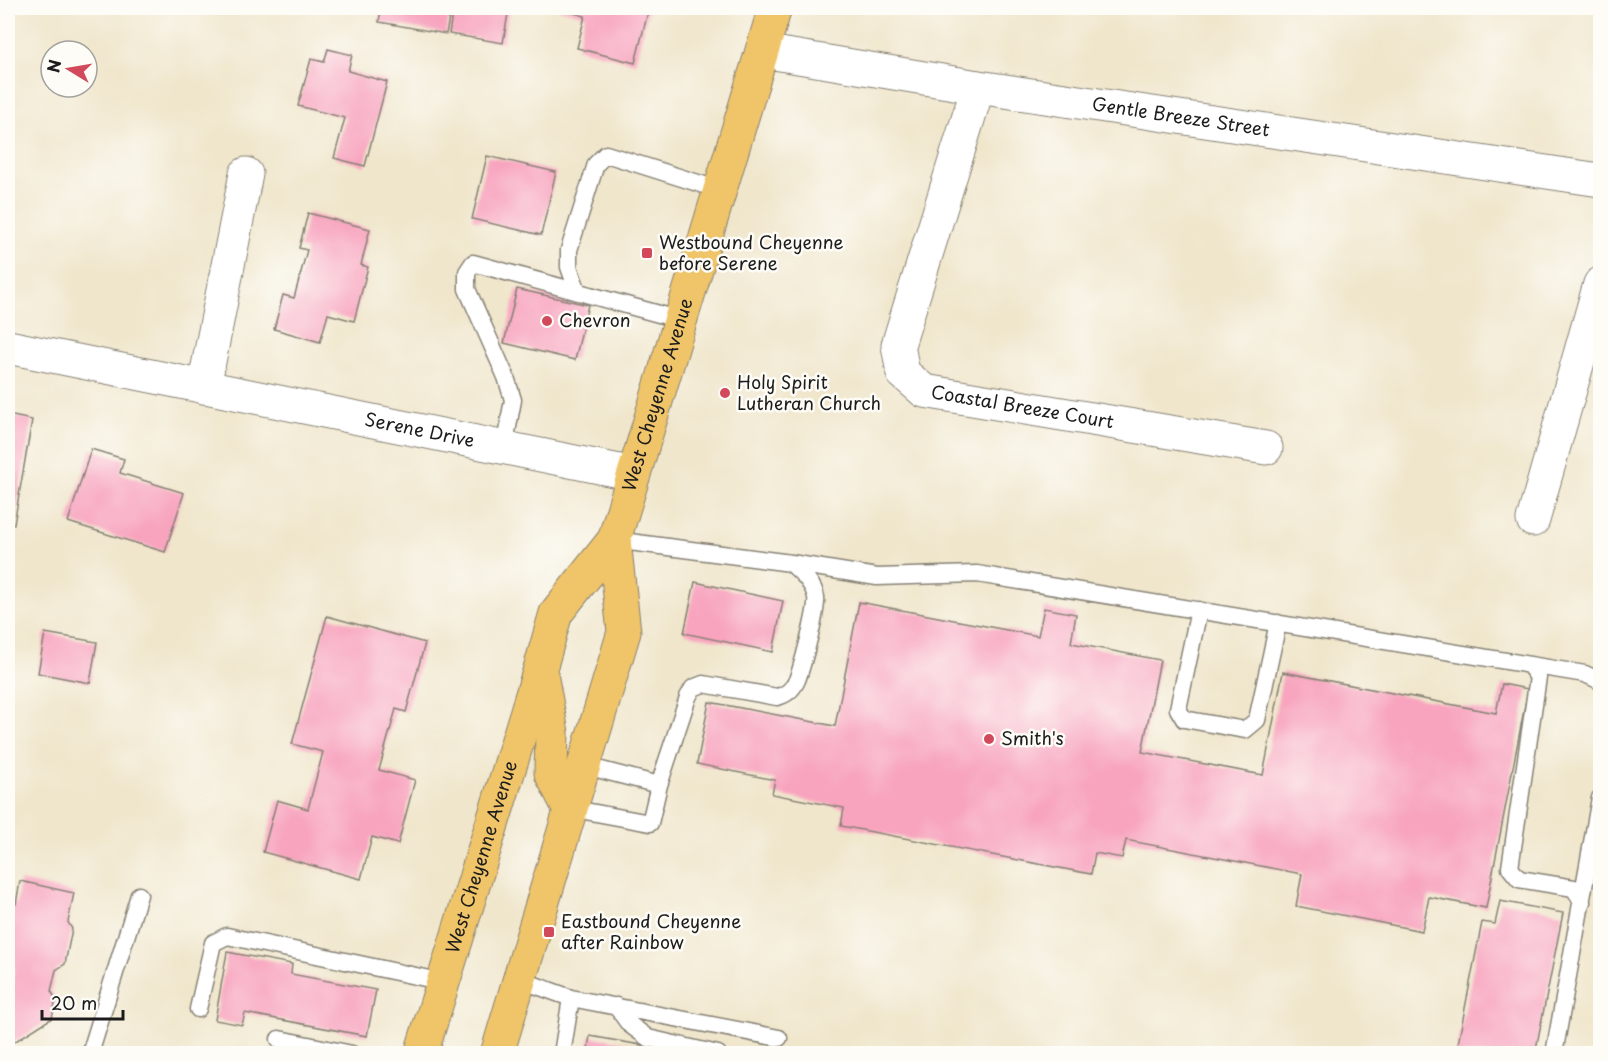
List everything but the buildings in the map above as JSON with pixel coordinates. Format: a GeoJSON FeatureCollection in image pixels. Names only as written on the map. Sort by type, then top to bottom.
{"type":"FeatureCollection","features":[{"type":"Feature","properties":{"kind":"main road","name":"West Cheyenne Avenue"},"geometry":{"type":"LineString","coordinates":[[421,1053],[556,613],[614,540],[775,8]]}},
{"type":"Feature","properties":{"kind":"main road","name":"West Cheyenne Avenue"},"geometry":{"type":"LineString","coordinates":[[497,1053],[569,808],[624,632],[614,540]]}},
{"type":"Feature","properties":{"kind":"main road"},"geometry":{"type":"LineString","coordinates":[[540,669],[552,733],[551,773],[569,808]]}},
{"type":"Feature","properties":{"kind":"street","name":"Gentle Breeze Street"},"geometry":{"type":"LineString","coordinates":[[762,51],[978,87],[1600,180]]}},
{"type":"Feature","properties":{"kind":"street","name":"Coastal Breeze Court"},"geometry":{"type":"LineString","coordinates":[[978,87],[898,345],[903,373],[924,391],[1266,448]]}},
{"type":"Feature","properties":{"kind":"street"},"geometry":{"type":"LineString","coordinates":[[204,387],[246,174]]}},
{"type":"Feature","properties":{"kind":"street"},"geometry":{"type":"LineString","coordinates":[[1533,520],[1600,284]]}},
{"type":"Feature","properties":{"kind":"street","name":"Serene Drive"},"geometry":{"type":"LineString","coordinates":[[8,347],[634,474]]}},
{"type":"Feature","properties":{"kind":"lane"},"geometry":{"type":"LineString","coordinates":[[578,292],[569,267],[569,250],[596,164],[606,154],[720,190]]}},
{"type":"Feature","properties":{"kind":"lane"},"geometry":{"type":"LineString","coordinates":[[504,448],[513,400],[506,377],[467,290],[467,272],[473,264],[681,320]]}},
{"type":"Feature","properties":{"kind":"lane"},"geometry":{"type":"LineString","coordinates":[[614,540],[791,563],[877,577],[977,574],[1585,674],[1600,681]]}},
{"type":"Feature","properties":{"kind":"lane"},"geometry":{"type":"LineString","coordinates":[[569,808],[650,823],[658,785],[693,688],[703,684],[777,697],[785,695],[797,681],[816,597],[809,581],[791,563]]}},
{"type":"Feature","properties":{"kind":"lane"},"geometry":{"type":"LineString","coordinates":[[1199,610],[1178,709],[1184,719],[1245,730],[1257,720],[1278,623]]}},
{"type":"Feature","properties":{"kind":"lane"},"geometry":{"type":"LineString","coordinates":[[1529,665],[1538,677],[1510,868],[1519,879],[1574,888],[1582,902]]}},
{"type":"Feature","properties":{"kind":"lane"},"geometry":{"type":"LineString","coordinates":[[582,765],[658,785]]}},
{"type":"Feature","properties":{"kind":"lane"},"geometry":{"type":"LineString","coordinates":[[1554,1053],[1600,798]]}},
{"type":"Feature","properties":{"kind":"lane"},"geometry":{"type":"LineString","coordinates":[[90,1053],[139,896]]}},
{"type":"Feature","properties":{"kind":"lane"},"geometry":{"type":"LineString","coordinates":[[198,1009],[213,943],[227,936],[444,982]]}},
{"type":"Feature","properties":{"kind":"lane"},"geometry":{"type":"LineString","coordinates":[[518,979],[571,998],[779,1038]]}},
{"type":"Feature","properties":{"kind":"lane"},"geometry":{"type":"LineString","coordinates":[[562,1053],[571,998]]}},
{"type":"Feature","properties":{"kind":"lane"},"geometry":{"type":"LineString","coordinates":[[616,1006],[629,1024],[648,1038],[718,1053]]}},
{"type":"Feature","properties":{"kind":"lane"},"geometry":{"type":"LineString","coordinates":[[279,1039],[352,1053]]}},
{"type":"Feature","properties":{"kind":"place","name":"Westbound Cheyenne before Serene"},"geometry":{"type":"Point","coordinates":[647,253]}},
{"type":"Feature","properties":{"kind":"place","name":"Chevron"},"geometry":{"type":"Point","coordinates":[547,321]}},
{"type":"Feature","properties":{"kind":"place","name":"Holy Spirit Lutheran Church"},"geometry":{"type":"Point","coordinates":[725,393]}},
{"type":"Feature","properties":{"kind":"place","name":"Smith's"},"geometry":{"type":"Point","coordinates":[989,739]}},
{"type":"Feature","properties":{"kind":"place","name":"Eastbound Cheyenne after Rainbow"},"geometry":{"type":"Point","coordinates":[549,932]}}]}
